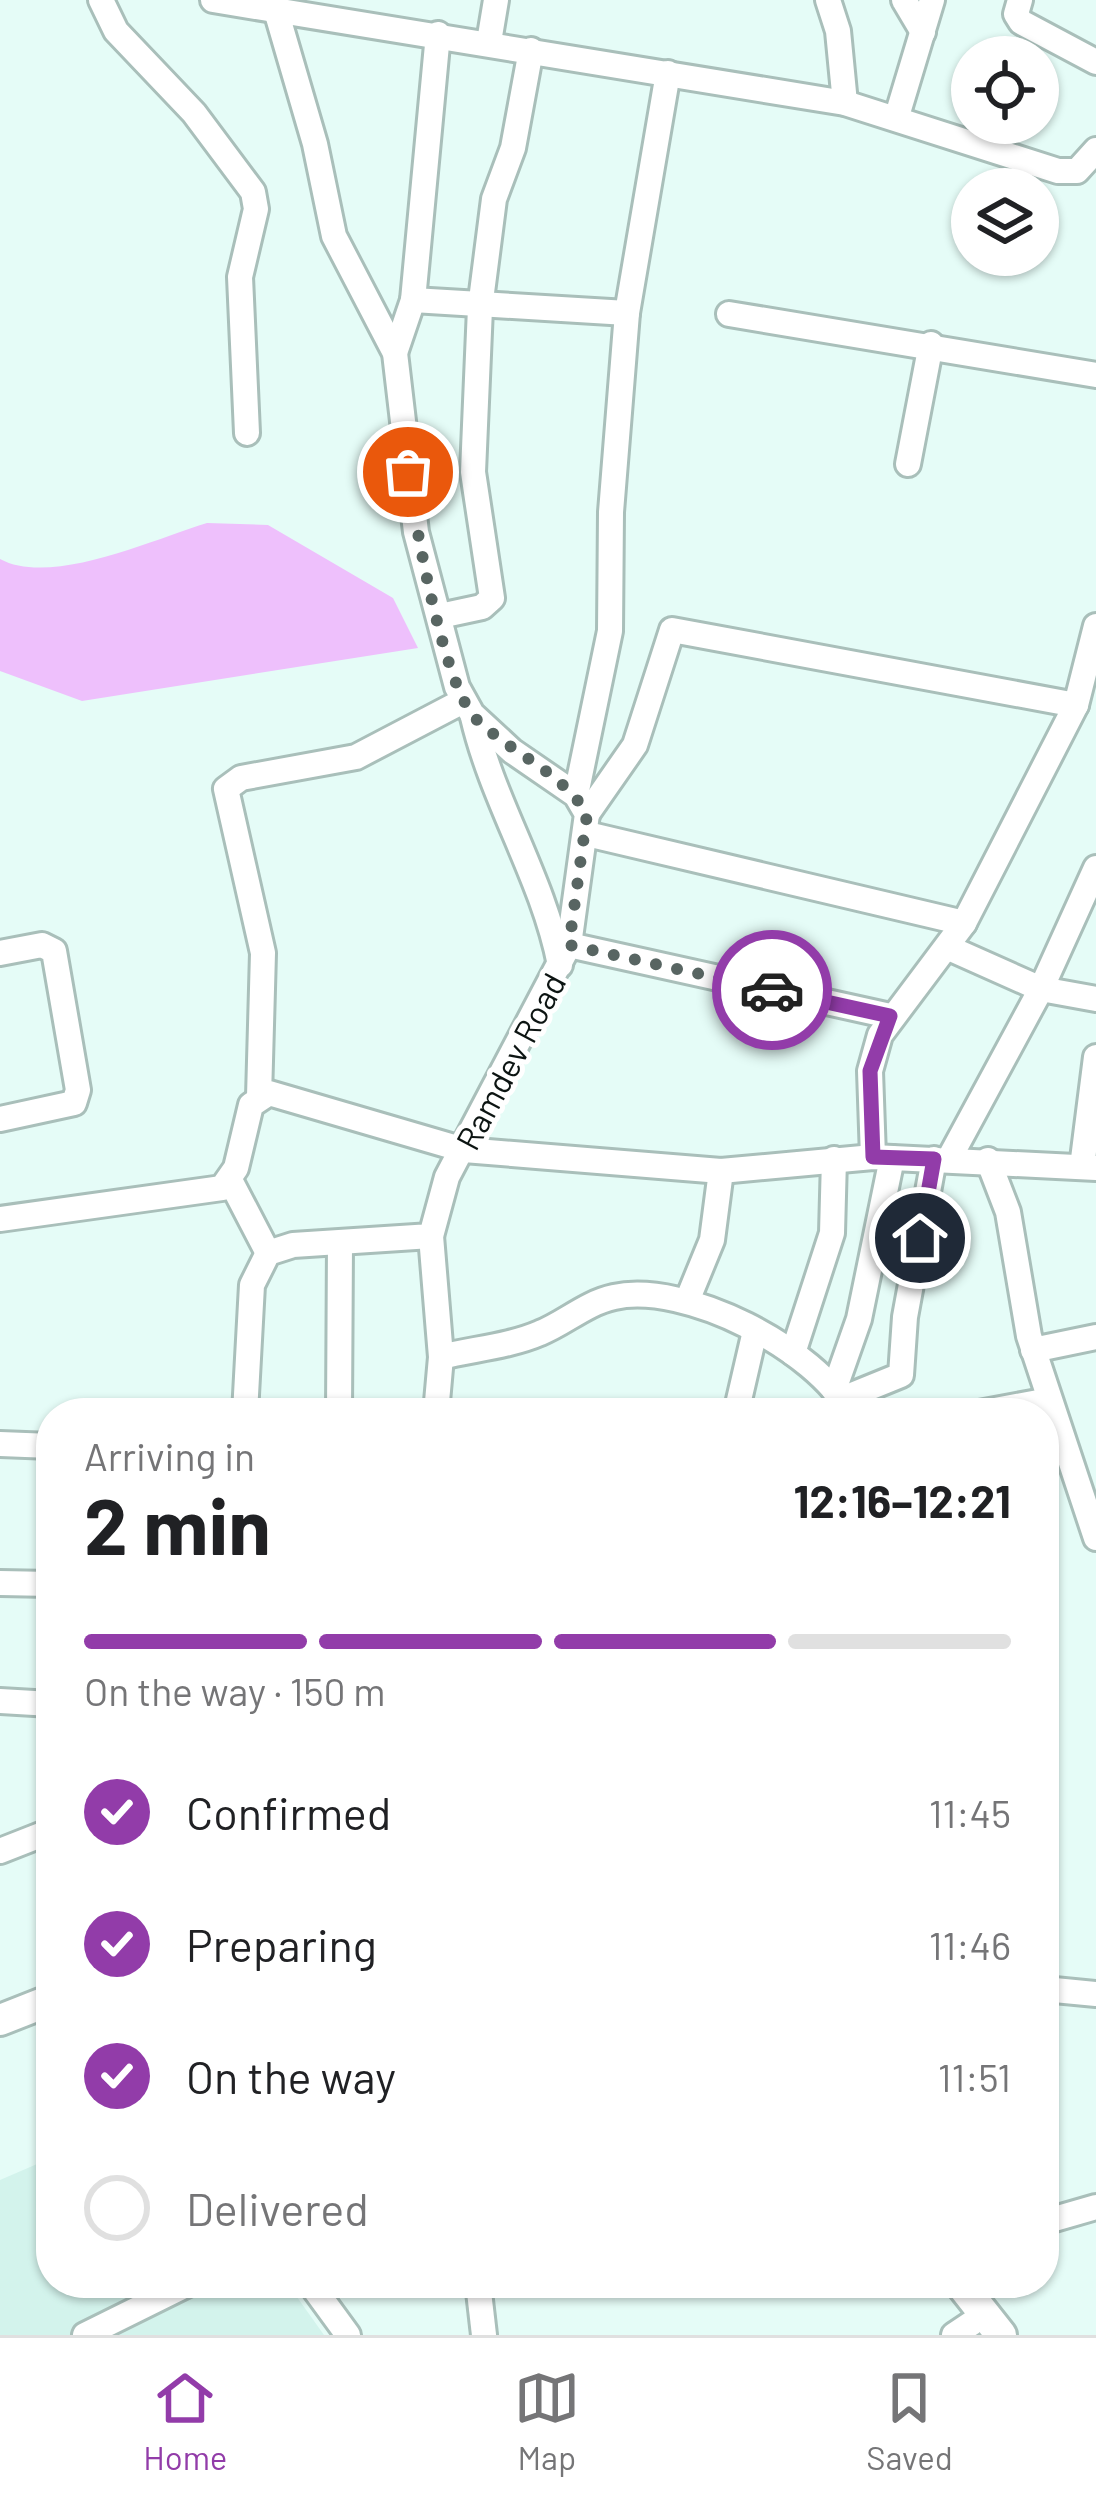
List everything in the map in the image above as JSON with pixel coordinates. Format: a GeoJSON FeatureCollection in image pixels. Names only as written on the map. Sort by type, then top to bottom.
{"type":"FeatureCollection","features":[{"type":"Feature","properties":{"kind":"main road"},"geometry":{"type":"LineString","coordinates":[[0,2000],[36,1987]]}},
{"type":"Feature","properties":{"kind":"main road"},"geometry":{"type":"LineString","coordinates":[[0,2020],[36,2006]]}},
{"type":"Feature","properties":{"kind":"main road"},"geometry":{"type":"LineString","coordinates":[[963,2298],[968,2331]]}},
{"type":"Feature","properties":{"kind":"main road"},"geometry":{"type":"LineString","coordinates":[[971,2298],[1001,2335]]}},
{"type":"Feature","properties":{"kind":"street"},"geometry":{"type":"LineString","coordinates":[[101,0],[116,31],[194,112],[253,192],[256,208],[240,277],[247,433]]}},
{"type":"Feature","properties":{"kind":"street"},"geometry":{"type":"LineString","coordinates":[[213,0],[260,4],[845,103],[1058,171],[1087,172],[1096,150]]}},
{"type":"Feature","properties":{"kind":"street"},"geometry":{"type":"LineString","coordinates":[[490,42],[496,0]]}},
{"type":"Feature","properties":{"kind":"street"},"geometry":{"type":"LineString","coordinates":[[828,0],[838,31],[845,103]]}},
{"type":"Feature","properties":{"kind":"street"},"geometry":{"type":"LineString","coordinates":[[904,0],[923,32]]}},
{"type":"Feature","properties":{"kind":"street"},"geometry":{"type":"LineString","coordinates":[[897,116],[932,0]]}},
{"type":"Feature","properties":{"kind":"street"},"geometry":{"type":"LineString","coordinates":[[1020,0],[1016,14],[1022,22],[1096,62]]}},
{"type":"Feature","properties":{"kind":"street"},"geometry":{"type":"LineString","coordinates":[[260,4],[316,144],[334,236],[395,353],[416,532],[482,756],[565,955],[890,1016]]}},
{"type":"Feature","properties":{"kind":"street"},"geometry":{"type":"LineString","coordinates":[[395,353],[412,300],[438,34]]}},
{"type":"Feature","properties":{"kind":"street"},"geometry":{"type":"LineString","coordinates":[[440,616],[482,608],[492,598],[473,472],[480,308],[494,200],[513,148],[531,50]]}},
{"type":"Feature","properties":{"kind":"street","name":"Ramdev Road"},"geometry":{"type":"LineString","coordinates":[[431,1236],[448,1178],[565,955],[610,631],[611,512],[627,313],[668,73]]}},
{"type":"Feature","properties":{"kind":"street"},"geometry":{"type":"LineString","coordinates":[[412,300],[480,308],[627,313]]}},
{"type":"Feature","properties":{"kind":"street"},"geometry":{"type":"LineString","coordinates":[[729,314],[1096,375]]}},
{"type":"Feature","properties":{"kind":"street"},"geometry":{"type":"LineString","coordinates":[[908,464],[931,344]]}},
{"type":"Feature","properties":{"kind":"street"},"geometry":{"type":"LineString","coordinates":[[843,1398],[882,1158],[870,1071],[890,1016],[949,948],[964,923],[1076,705],[1096,626]]}},
{"type":"Feature","properties":{"kind":"street"},"geometry":{"type":"LineString","coordinates":[[583,814],[635,745],[672,630],[1076,705]]}},
{"type":"Feature","properties":{"kind":"street"},"geometry":{"type":"LineString","coordinates":[[468,708],[583,814],[964,923]]}},
{"type":"Feature","properties":{"kind":"street"},"geometry":{"type":"LineString","coordinates":[[259,1097],[266,981],[226,789],[241,778],[356,757],[468,708]]}},
{"type":"Feature","properties":{"kind":"street"},"geometry":{"type":"LineString","coordinates":[[849,1398],[901,1376],[905,1317],[941,1159],[1041,988],[1096,868]]}},
{"type":"Feature","properties":{"kind":"street"},"geometry":{"type":"LineString","coordinates":[[0,952],[43,945],[54,951],[78,1090],[74,1102],[0,1119]]}},
{"type":"Feature","properties":{"kind":"street"},"geometry":{"type":"LineString","coordinates":[[949,948],[1041,988],[1096,999]]}},
{"type":"Feature","properties":{"kind":"street"},"geometry":{"type":"LineString","coordinates":[[0,1219],[211,1193],[230,1180],[250,1106],[259,1097],[283,1095],[464,1150],[721,1171],[882,1158],[1089,1168],[1096,1057]]}},
{"type":"Feature","properties":{"kind":"street"},"geometry":{"type":"LineString","coordinates":[[793,1353],[832,1233],[834,1160]]}},
{"type":"Feature","properties":{"kind":"street"},"geometry":{"type":"LineString","coordinates":[[988,1160],[1008,1212],[1033,1350],[1048,1398]]}},
{"type":"Feature","properties":{"kind":"street"},"geometry":{"type":"LineString","coordinates":[[687,1301],[712,1240],[721,1171]]}},
{"type":"Feature","properties":{"kind":"street"},"geometry":{"type":"LineString","coordinates":[[230,1180],[268,1253]]}},
{"type":"Feature","properties":{"kind":"street"},"geometry":{"type":"LineString","coordinates":[[246,1398],[252,1286],[257,1265],[268,1253],[293,1244],[431,1236],[441,1357],[437,1398]]}},
{"type":"Feature","properties":{"kind":"street"},"geometry":{"type":"LineString","coordinates":[[339,1398],[340,1244]]}},
{"type":"Feature","properties":{"kind":"street"},"geometry":{"type":"LineString","coordinates":[[441,1357],[540,1334],[610,1298],[656,1295],[687,1301],[755,1331],[793,1353],[839,1398]]}},
{"type":"Feature","properties":{"kind":"street"},"geometry":{"type":"LineString","coordinates":[[739,1398],[755,1331]]}},
{"type":"Feature","properties":{"kind":"street"},"geometry":{"type":"LineString","coordinates":[[1033,1350],[1096,1337]]}},
{"type":"Feature","properties":{"kind":"street"},"geometry":{"type":"LineString","coordinates":[[1059,1429],[1096,1538]]}},
{"type":"Feature","properties":{"kind":"street"},"geometry":{"type":"LineString","coordinates":[[0,1444],[36,1445]]}},
{"type":"Feature","properties":{"kind":"street"},"geometry":{"type":"LineString","coordinates":[[0,1582],[36,1583]]}},
{"type":"Feature","properties":{"kind":"street"},"geometry":{"type":"LineString","coordinates":[[0,1701],[36,1703]]}},
{"type":"Feature","properties":{"kind":"street"},"geometry":{"type":"LineString","coordinates":[[0,1851],[36,1837]]}},
{"type":"Feature","properties":{"kind":"street"},"geometry":{"type":"LineString","coordinates":[[1059,1990],[1096,1994]]}},
{"type":"Feature","properties":{"kind":"street"},"geometry":{"type":"LineString","coordinates":[[1059,2218],[1096,2207]]}},
{"type":"Feature","properties":{"kind":"street"},"geometry":{"type":"LineString","coordinates":[[85,2335],[160,2298]]}},
{"type":"Feature","properties":{"kind":"street"},"geometry":{"type":"LineString","coordinates":[[320,2298],[345,2334]]}},
{"type":"Feature","properties":{"kind":"street"},"geometry":{"type":"LineString","coordinates":[[480,2298],[484,2335]]}},
{"type":"Feature","properties":{"kind":"shaded area"},"geometry":{"type":"Polygon","coordinates":[[[207,523],[268,525],[393,598],[418,648],[82,701],[0,671],[0,559],[21,566],[74,564],[207,523]]]}},
{"type":"Feature","properties":{"kind":"shaded area"},"geometry":{"type":"Polygon","coordinates":[[[36,2164],[36,2298],[298,2298],[324,2335],[0,2335],[0,2180],[36,2164]]]}},
{"type":"Feature","properties":{"kind":"way so far"},"geometry":{"type":"LineString","coordinates":[[408,472],[416,532],[463,701],[512,751],[576,795],[587,814],[584,864],[569,945],[772,990]]}},
{"type":"Feature","properties":{"kind":"route"},"geometry":{"type":"LineString","coordinates":[[772,990],[890,1016],[870,1071],[868,1120],[873,1157],[934,1159],[920,1238]]}}]}
